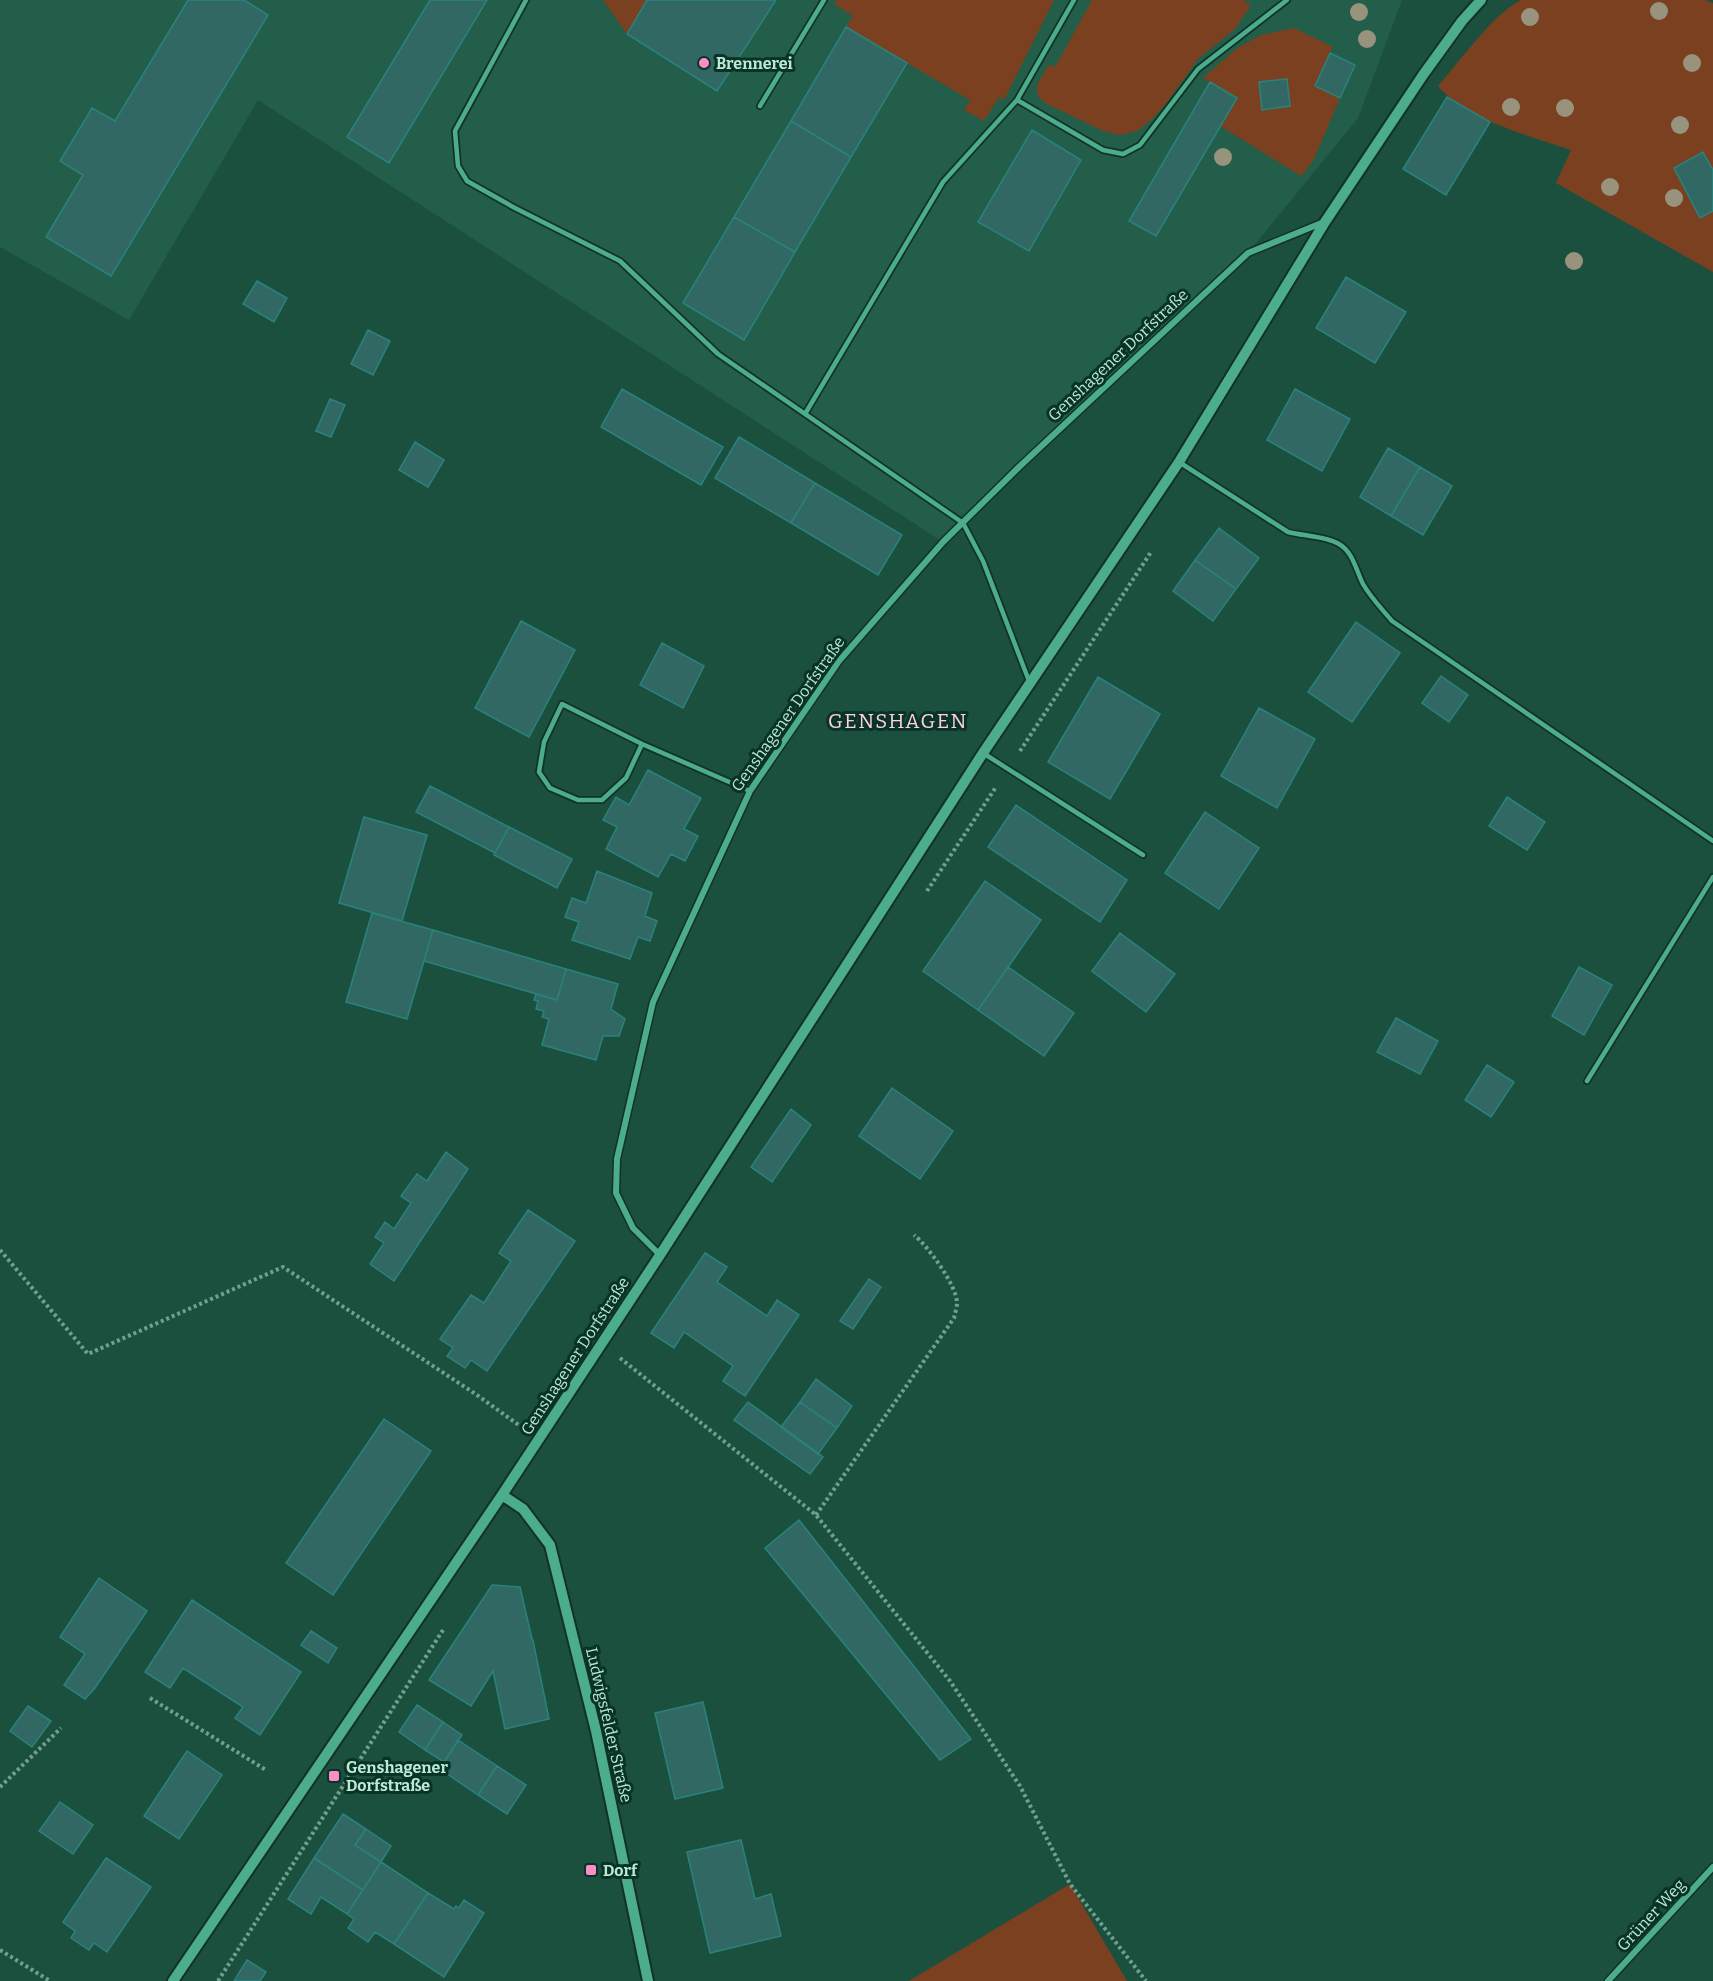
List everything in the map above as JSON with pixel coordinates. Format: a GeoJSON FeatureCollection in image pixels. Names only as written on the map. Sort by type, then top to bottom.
{"type":"FeatureCollection","features":[{"type":"Feature","properties":{"kind":"street","name":"Genshagener Dorfstraße"},"geometry":{"type":"LineString","coordinates":[[173,1981],[502,1495],[660,1255],[983,753],[1179,462],[1325,222],[1423,75],[1462,21],[1481,0]]}},
{"type":"Feature","properties":{"kind":"street","name":"Genshagener Dorfstraße"},"geometry":{"type":"LineString","coordinates":[[660,1255],[633,1228],[615,1192],[617,1159],[653,1002],[750,791],[839,661],[943,542],[1019,467],[1248,253],[1325,222]]}},
{"type":"Feature","properties":{"kind":"street","name":"Ludwigsfelder Straße"},"geometry":{"type":"LineString","coordinates":[[502,1495],[523,1509],[550,1545],[598,1741],[648,1981]]}},
{"type":"Feature","properties":{"kind":"street","name":"Grüner Weg"},"geometry":{"type":"LineString","coordinates":[[1608,1981],[1713,1867]]}},
{"type":"Feature","properties":{"kind":"lane"},"geometry":{"type":"LineString","coordinates":[[526,0],[455,131],[458,166],[467,181],[620,261],[718,354],[963,523],[983,561],[1030,684]]}},
{"type":"Feature","properties":{"kind":"lane"},"geometry":{"type":"LineString","coordinates":[[760,106],[824,0]]}},
{"type":"Feature","properties":{"kind":"lane"},"geometry":{"type":"LineString","coordinates":[[805,414],[943,182],[1017,100],[1074,0]]}},
{"type":"Feature","properties":{"kind":"lane"},"geometry":{"type":"LineString","coordinates":[[1017,100],[1103,150],[1123,154],[1140,145],[1198,69],[1287,0]]}},
{"type":"Feature","properties":{"kind":"lane"},"geometry":{"type":"LineString","coordinates":[[1179,462],[1288,532],[1340,544],[1349,552],[1363,583],[1375,602],[1392,621],[1713,841]]}},
{"type":"Feature","properties":{"kind":"lane"},"geometry":{"type":"LineString","coordinates":[[642,744],[626,778],[602,800],[578,800],[550,788],[538,772],[544,742],[562,704],[642,744],[750,791]]}},
{"type":"Feature","properties":{"kind":"lane"},"geometry":{"type":"LineString","coordinates":[[983,753],[1143,855]]}},
{"type":"Feature","properties":{"kind":"lane"},"geometry":{"type":"LineString","coordinates":[[1587,1081],[1713,877]]}},
{"type":"Feature","properties":{"kind":"path"},"geometry":{"type":"LineString","coordinates":[[816,1515],[954,1318],[957,1302],[950,1285],[939,1263],[925,1244],[914,1235]]}},
{"type":"Feature","properties":{"kind":"path"},"geometry":{"type":"LineString","coordinates":[[0,1250],[88,1354],[282,1267],[474,1393],[539,1439]]}},
{"type":"Feature","properties":{"kind":"path"},"geometry":{"type":"LineString","coordinates":[[602,1343],[816,1515],[950,1681],[1020,1785],[1070,1884],[1146,1981]]}},
{"type":"Feature","properties":{"kind":"path"},"geometry":{"type":"LineString","coordinates":[[218,1981],[445,1628]]}},
{"type":"Feature","properties":{"kind":"path"},"geometry":{"type":"LineString","coordinates":[[150,1698],[266,1770]]}},
{"type":"Feature","properties":{"kind":"path"},"geometry":{"type":"LineString","coordinates":[[0,1787],[61,1728]]}},
{"type":"Feature","properties":{"kind":"path"},"geometry":{"type":"LineString","coordinates":[[0,1950],[51,1981]]}},
{"type":"Feature","properties":{"kind":"shaded area"},"geometry":{"type":"Polygon","coordinates":[[[0,0],[1402,0],[1358,118],[1248,253],[943,542],[258,100],[129,320],[0,247],[0,0]]]}},
{"type":"Feature","properties":{"kind":"shaded area"},"geometry":{"type":"Polygon","coordinates":[[[603,0],[648,0],[627,34],[603,0]]]}},
{"type":"Feature","properties":{"kind":"shaded area"},"geometry":{"type":"Polygon","coordinates":[[[837,0],[1054,0],[1004,100],[999,97],[984,121],[964,110],[970,100],[846,27],[853,16],[834,4],[837,0]]]}},
{"type":"Feature","properties":{"kind":"shaded area"},"geometry":{"type":"Polygon","coordinates":[[[1092,0],[1243,0],[1251,5],[1235,29],[1198,59],[1151,120],[1137,131],[1120,135],[1103,131],[1045,103],[1038,96],[1037,85],[1049,64],[1055,67],[1092,0]]]}},
{"type":"Feature","properties":{"kind":"shaded area"},"geometry":{"type":"Polygon","coordinates":[[[1521,0],[1705,0],[1713,3],[1713,272],[1556,183],[1571,150],[1482,118],[1450,98],[1438,86],[1488,27],[1521,0]]]}},
{"type":"Feature","properties":{"kind":"shaded area"},"geometry":{"type":"Polygon","coordinates":[[[1294,28],[1333,47],[1315,86],[1340,98],[1313,161],[1301,176],[1220,126],[1236,98],[1203,78],[1236,49],[1261,35],[1294,28]]]}},
{"type":"Feature","properties":{"kind":"shaded area"},"geometry":{"type":"Polygon","coordinates":[[[1070,1884],[1127,1981],[909,1981],[1070,1884]]]}},
{"type":"Feature","properties":{"kind":"building"},"geometry":{"type":"Polygon","coordinates":[[[188,0],[244,0],[268,15],[111,276],[46,237],[83,175],[60,161],[92,108],[115,121],[188,0]]]}},
{"type":"Feature","properties":{"kind":"building"},"geometry":{"type":"Polygon","coordinates":[[[430,0],[487,0],[389,163],[347,137],[430,0]]]}},
{"type":"Feature","properties":{"kind":"building","name":"Brennerei"},"geometry":{"type":"Polygon","coordinates":[[[647,0],[776,0],[717,91],[627,34],[647,0]]]}},
{"type":"Feature","properties":{"kind":"building"},"geometry":{"type":"Polygon","coordinates":[[[846,27],[907,63],[851,157],[791,121],[846,27]]]}},
{"type":"Feature","properties":{"kind":"building"},"geometry":{"type":"Polygon","coordinates":[[[1330,53],[1355,65],[1340,98],[1315,86],[1330,53]]]}},
{"type":"Feature","properties":{"kind":"building"},"geometry":{"type":"Polygon","coordinates":[[[1287,79],[1290,106],[1262,110],[1259,82],[1287,79]]]}},
{"type":"Feature","properties":{"kind":"building"},"geometry":{"type":"Polygon","coordinates":[[[1210,82],[1237,98],[1156,236],[1129,221],[1210,82]]]}},
{"type":"Feature","properties":{"kind":"building"},"geometry":{"type":"Polygon","coordinates":[[[1447,97],[1490,122],[1446,195],[1403,169],[1447,97]]]}},
{"type":"Feature","properties":{"kind":"building"},"geometry":{"type":"Polygon","coordinates":[[[791,121],[851,157],[795,252],[734,217],[791,121]]]}},
{"type":"Feature","properties":{"kind":"building"},"geometry":{"type":"Polygon","coordinates":[[[1032,130],[1081,160],[1029,251],[978,222],[1032,130]]]}},
{"type":"Feature","properties":{"kind":"building"},"geometry":{"type":"Polygon","coordinates":[[[1703,152],[1713,170],[1713,211],[1700,218],[1674,168],[1703,152]]]}},
{"type":"Feature","properties":{"kind":"building"},"geometry":{"type":"Polygon","coordinates":[[[734,217],[795,252],[744,340],[683,303],[734,217]]]}},
{"type":"Feature","properties":{"kind":"building"},"geometry":{"type":"Polygon","coordinates":[[[1346,277],[1406,312],[1375,363],[1316,328],[1346,277]]]}},
{"type":"Feature","properties":{"kind":"building"},"geometry":{"type":"Polygon","coordinates":[[[257,281],[287,298],[274,322],[243,304],[257,281]]]}},
{"type":"Feature","properties":{"kind":"building"},"geometry":{"type":"Polygon","coordinates":[[[368,330],[390,341],[373,375],[351,364],[368,330]]]}},
{"type":"Feature","properties":{"kind":"building"},"geometry":{"type":"Polygon","coordinates":[[[622,389],[723,447],[701,485],[601,427],[622,389]]]}},
{"type":"Feature","properties":{"kind":"building"},"geometry":{"type":"Polygon","coordinates":[[[1295,389],[1350,419],[1322,471],[1267,440],[1295,389]]]}},
{"type":"Feature","properties":{"kind":"building"},"geometry":{"type":"Polygon","coordinates":[[[330,399],[345,405],[331,437],[316,431],[330,399]]]}},
{"type":"Feature","properties":{"kind":"building"},"geometry":{"type":"Polygon","coordinates":[[[739,437],[815,483],[791,523],[715,478],[739,437]]]}},
{"type":"Feature","properties":{"kind":"building"},"geometry":{"type":"Polygon","coordinates":[[[415,442],[444,460],[428,487],[399,470],[415,442]]]}},
{"type":"Feature","properties":{"kind":"building"},"geometry":{"type":"Polygon","coordinates":[[[1388,448],[1420,467],[1391,516],[1360,497],[1388,448]]]}},
{"type":"Feature","properties":{"kind":"building"},"geometry":{"type":"Polygon","coordinates":[[[1420,467],[1452,486],[1423,535],[1391,516],[1420,467]]]}},
{"type":"Feature","properties":{"kind":"building"},"geometry":{"type":"Polygon","coordinates":[[[815,483],[902,535],[878,575],[791,523],[815,483]]]}},
{"type":"Feature","properties":{"kind":"building"},"geometry":{"type":"Polygon","coordinates":[[[1219,528],[1259,558],[1236,589],[1195,560],[1219,528]]]}},
{"type":"Feature","properties":{"kind":"building"},"geometry":{"type":"Polygon","coordinates":[[[1195,560],[1236,589],[1213,621],[1173,591],[1195,560]]]}},
{"type":"Feature","properties":{"kind":"building"},"geometry":{"type":"Polygon","coordinates":[[[521,621],[575,650],[529,737],[475,708],[521,621]]]}},
{"type":"Feature","properties":{"kind":"building"},"geometry":{"type":"Polygon","coordinates":[[[1356,622],[1400,653],[1352,722],[1308,692],[1356,622]]]}},
{"type":"Feature","properties":{"kind":"building"},"geometry":{"type":"Polygon","coordinates":[[[662,643],[704,666],[683,708],[640,685],[662,643]]]}},
{"type":"Feature","properties":{"kind":"building"},"geometry":{"type":"Polygon","coordinates":[[[1441,676],[1468,695],[1449,722],[1422,703],[1441,676]]]}},
{"type":"Feature","properties":{"kind":"building"},"geometry":{"type":"Polygon","coordinates":[[[1098,677],[1160,714],[1110,799],[1048,762],[1098,677]]]}},
{"type":"Feature","properties":{"kind":"building"},"geometry":{"type":"Polygon","coordinates":[[[1259,708],[1315,739],[1277,808],[1221,776],[1259,708]]]}},
{"type":"Feature","properties":{"kind":"building"},"geometry":{"type":"Polygon","coordinates":[[[648,770],[701,798],[684,829],[698,836],[685,861],[671,854],[658,877],[606,849],[617,827],[603,820],[616,797],[629,805],[648,770]]]}},
{"type":"Feature","properties":{"kind":"building"},"geometry":{"type":"Polygon","coordinates":[[[430,786],[509,827],[495,853],[416,812],[430,786]]]}},
{"type":"Feature","properties":{"kind":"building"},"geometry":{"type":"Polygon","coordinates":[[[1507,797],[1545,822],[1527,850],[1489,826],[1507,797]]]}},
{"type":"Feature","properties":{"kind":"building"},"geometry":{"type":"Polygon","coordinates":[[[1016,805],[1127,880],[1100,922],[988,847],[1016,805]]]}},
{"type":"Feature","properties":{"kind":"building"},"geometry":{"type":"Polygon","coordinates":[[[1205,812],[1259,848],[1219,909],[1165,873],[1205,812]]]}},
{"type":"Feature","properties":{"kind":"building"},"geometry":{"type":"Polygon","coordinates":[[[364,817],[427,835],[402,921],[339,903],[364,817]]]}},
{"type":"Feature","properties":{"kind":"building"},"geometry":{"type":"Polygon","coordinates":[[[509,827],[572,859],[557,888],[494,855],[509,827]]]}},
{"type":"Feature","properties":{"kind":"building"},"geometry":{"type":"Polygon","coordinates":[[[597,871],[652,893],[645,916],[657,921],[650,941],[638,937],[630,959],[572,940],[579,922],[565,917],[572,898],[586,903],[597,871]]]}},
{"type":"Feature","properties":{"kind":"building"},"geometry":{"type":"Polygon","coordinates":[[[985,881],[1041,920],[978,1010],[923,971],[985,881]]]}},
{"type":"Feature","properties":{"kind":"building"},"geometry":{"type":"Polygon","coordinates":[[[372,913],[433,930],[407,1019],[346,1002],[372,913]]]}},
{"type":"Feature","properties":{"kind":"building"},"geometry":{"type":"Polygon","coordinates":[[[433,930],[566,969],[557,1000],[424,961],[433,930]]]}},
{"type":"Feature","properties":{"kind":"building"},"geometry":{"type":"Polygon","coordinates":[[[1120,933],[1175,974],[1146,1012],[1092,971],[1120,933]]]}},
{"type":"Feature","properties":{"kind":"building"},"geometry":{"type":"Polygon","coordinates":[[[1008,967],[1074,1013],[1044,1056],[978,1010],[1008,967]]]}},
{"type":"Feature","properties":{"kind":"building"},"geometry":{"type":"Polygon","coordinates":[[[1579,967],[1612,985],[1584,1035],[1552,1016],[1579,967]]]}},
{"type":"Feature","properties":{"kind":"building"},"geometry":{"type":"Polygon","coordinates":[[[566,969],[618,984],[611,1009],[625,1019],[619,1036],[603,1036],[596,1060],[542,1045],[549,1019],[542,1017],[544,1011],[536,1009],[538,1001],[534,1000],[536,994],[557,1000],[566,969]]]}},
{"type":"Feature","properties":{"kind":"building"},"geometry":{"type":"Polygon","coordinates":[[[1396,1018],[1438,1041],[1420,1074],[1377,1052],[1396,1018]]]}},
{"type":"Feature","properties":{"kind":"building"},"geometry":{"type":"Polygon","coordinates":[[[1487,1065],[1514,1082],[1491,1117],[1465,1100],[1487,1065]]]}},
{"type":"Feature","properties":{"kind":"building"},"geometry":{"type":"Polygon","coordinates":[[[892,1088],[953,1131],[920,1179],[859,1136],[892,1088]]]}},
{"type":"Feature","properties":{"kind":"building"},"geometry":{"type":"Polygon","coordinates":[[[791,1109],[811,1125],[772,1182],[751,1167],[791,1109]]]}},
{"type":"Feature","properties":{"kind":"building"},"geometry":{"type":"Polygon","coordinates":[[[446,1152],[468,1169],[394,1281],[370,1264],[384,1243],[375,1237],[385,1222],[394,1229],[411,1203],[401,1196],[417,1174],[427,1181],[446,1152]]]}},
{"type":"Feature","properties":{"kind":"building"},"geometry":{"type":"Polygon","coordinates":[[[528,1210],[575,1241],[487,1371],[471,1360],[465,1368],[447,1356],[453,1348],[440,1339],[471,1295],[484,1303],[511,1261],[499,1253],[528,1210]]]}},
{"type":"Feature","properties":{"kind":"building"},"geometry":{"type":"Polygon","coordinates":[[[705,1253],[727,1267],[717,1282],[767,1316],[777,1300],[799,1315],[745,1396],[723,1381],[733,1366],[684,1332],[674,1348],[651,1333],[705,1253]]]}},
{"type":"Feature","properties":{"kind":"building"},"geometry":{"type":"Polygon","coordinates":[[[869,1279],[881,1287],[853,1329],[840,1321],[869,1279]]]}},
{"type":"Feature","properties":{"kind":"building"},"geometry":{"type":"Polygon","coordinates":[[[816,1379],[852,1406],[837,1428],[800,1402],[816,1379]]]}},
{"type":"Feature","properties":{"kind":"building"},"geometry":{"type":"Polygon","coordinates":[[[748,1402],[823,1457],[810,1474],[734,1420],[748,1402]]]}},
{"type":"Feature","properties":{"kind":"building"},"geometry":{"type":"Polygon","coordinates":[[[800,1402],[837,1428],[818,1454],[781,1427],[800,1402]]]}},
{"type":"Feature","properties":{"kind":"building"},"geometry":{"type":"Polygon","coordinates":[[[384,1419],[431,1451],[333,1595],[286,1563],[384,1419]]]}},
{"type":"Feature","properties":{"kind":"building"},"geometry":{"type":"Polygon","coordinates":[[[799,1520],[971,1739],[940,1760],[765,1548],[799,1520]]]}},
{"type":"Feature","properties":{"kind":"building"},"geometry":{"type":"Polygon","coordinates":[[[99,1578],[147,1611],[95,1688],[85,1699],[64,1685],[85,1654],[60,1637],[99,1578]]]}},
{"type":"Feature","properties":{"kind":"building"},"geometry":{"type":"Polygon","coordinates":[[[492,1585],[520,1587],[549,1719],[505,1729],[493,1671],[471,1706],[429,1680],[492,1585]]]}},
{"type":"Feature","properties":{"kind":"building"},"geometry":{"type":"Polygon","coordinates":[[[192,1600],[301,1672],[260,1735],[235,1718],[243,1707],[183,1668],[170,1688],[145,1672],[192,1600]]]}},
{"type":"Feature","properties":{"kind":"building"},"geometry":{"type":"Polygon","coordinates":[[[311,1631],[337,1648],[328,1663],[301,1645],[311,1631]]]}},
{"type":"Feature","properties":{"kind":"building"},"geometry":{"type":"Polygon","coordinates":[[[703,1702],[723,1788],[675,1799],[655,1713],[703,1702]]]}},
{"type":"Feature","properties":{"kind":"building"},"geometry":{"type":"Polygon","coordinates":[[[417,1705],[443,1722],[425,1750],[399,1732],[417,1705]]]}},
{"type":"Feature","properties":{"kind":"building"},"geometry":{"type":"Polygon","coordinates":[[[28,1706],[51,1721],[32,1747],[10,1731],[28,1706]]]}},
{"type":"Feature","properties":{"kind":"building"},"geometry":{"type":"Polygon","coordinates":[[[443,1722],[462,1735],[444,1762],[425,1750],[443,1722]]]}},
{"type":"Feature","properties":{"kind":"building"},"geometry":{"type":"Polygon","coordinates":[[[458,1740],[497,1766],[478,1795],[440,1769],[458,1740]]]}},
{"type":"Feature","properties":{"kind":"building"},"geometry":{"type":"Polygon","coordinates":[[[187,1751],[222,1775],[179,1839],[144,1816],[187,1751]]]}},
{"type":"Feature","properties":{"kind":"building"},"geometry":{"type":"Polygon","coordinates":[[[497,1766],[526,1785],[507,1814],[478,1795],[497,1766]]]}},
{"type":"Feature","properties":{"kind":"building"},"geometry":{"type":"Polygon","coordinates":[[[60,1802],[93,1825],[73,1854],[39,1831],[60,1802]]]}},
{"type":"Feature","properties":{"kind":"building"},"geometry":{"type":"Polygon","coordinates":[[[343,1814],[366,1829],[355,1845],[381,1862],[363,1890],[314,1858],[343,1814]]]}},
{"type":"Feature","properties":{"kind":"building"},"geometry":{"type":"Polygon","coordinates":[[[366,1829],[391,1846],[381,1862],[355,1845],[366,1829]]]}},
{"type":"Feature","properties":{"kind":"building"},"geometry":{"type":"Polygon","coordinates":[[[741,1840],[755,1899],[771,1894],[781,1936],[710,1953],[687,1852],[741,1840]]]}},
{"type":"Feature","properties":{"kind":"building"},"geometry":{"type":"Polygon","coordinates":[[[106,1858],[151,1887],[107,1952],[94,1943],[89,1950],[71,1938],[75,1931],[63,1922],[106,1858]]]}},
{"type":"Feature","properties":{"kind":"building"},"geometry":{"type":"Polygon","coordinates":[[[314,1858],[363,1890],[347,1914],[321,1897],[311,1914],[288,1899],[314,1858]]]}},
{"type":"Feature","properties":{"kind":"building"},"geometry":{"type":"Polygon","coordinates":[[[381,1862],[428,1893],[394,1944],[375,1932],[368,1942],[348,1928],[354,1919],[347,1914],[381,1862]]]}},
{"type":"Feature","properties":{"kind":"building"},"geometry":{"type":"Polygon","coordinates":[[[428,1893],[454,1909],[456,1906],[459,1908],[464,1900],[484,1913],[444,1977],[394,1944],[428,1893]]]}},
{"type":"Feature","properties":{"kind":"building"},"geometry":{"type":"Polygon","coordinates":[[[247,1960],[266,1972],[260,1981],[234,1981],[247,1960]]]}},
{"type":"Feature","properties":{"kind":"place","name":"Brennerei"},"geometry":{"type":"Point","coordinates":[704,63]}},
{"type":"Feature","properties":{"kind":"place","name":"Genshagener Dorfstraße"},"geometry":{"type":"Point","coordinates":[334,1776]}},
{"type":"Feature","properties":{"kind":"place","name":"Dorf"},"geometry":{"type":"Point","coordinates":[591,1870]}},
{"type":"Feature","properties":{"kind":"district","name":"GENSHAGEN"},"geometry":{"type":"Point","coordinates":[898,721]}}]}
